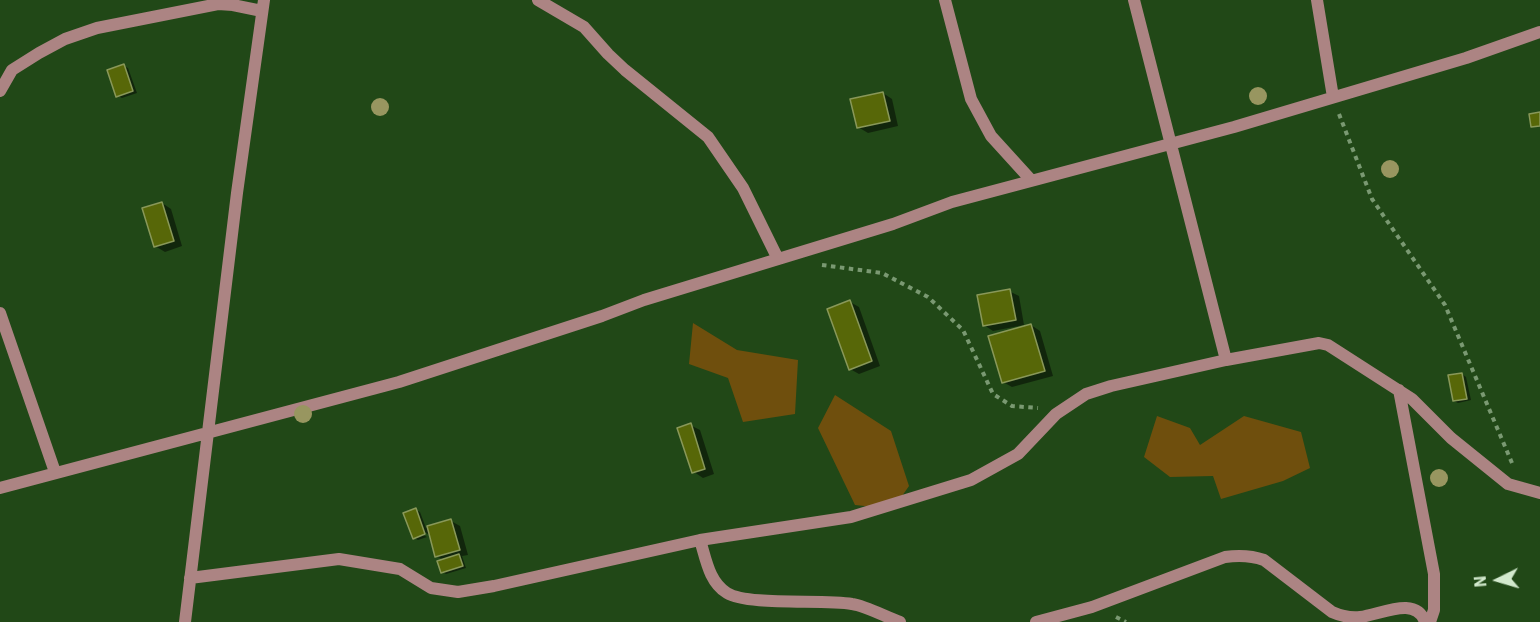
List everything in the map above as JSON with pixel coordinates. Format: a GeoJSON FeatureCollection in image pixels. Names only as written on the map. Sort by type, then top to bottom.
{"type":"FeatureCollection","features":[{"type":"Feature","properties":{"kind":"street"},"geometry":{"type":"LineString","coordinates":[[538,0],[584,27],[625,70],[708,137],[743,188],[778,259]]}},
{"type":"Feature","properties":{"kind":"street"},"geometry":{"type":"LineString","coordinates":[[945,0],[971,99],[991,136],[1031,180]]}},
{"type":"Feature","properties":{"kind":"street"},"geometry":{"type":"LineString","coordinates":[[1134,0],[1226,360]]}},
{"type":"Feature","properties":{"kind":"street"},"geometry":{"type":"LineString","coordinates":[[1317,0],[1333,97]]}},
{"type":"Feature","properties":{"kind":"street"},"geometry":{"type":"LineString","coordinates":[[0,91],[12,70],[65,39],[97,28],[218,4],[263,6],[185,622]]}},
{"type":"Feature","properties":{"kind":"street"},"geometry":{"type":"LineString","coordinates":[[0,488],[399,382],[602,316],[644,300],[893,224],[952,202],[1170,144],[1333,97],[1466,58],[1540,32]]}},
{"type":"Feature","properties":{"kind":"street"},"geometry":{"type":"LineString","coordinates":[[0,313],[55,472]]}},
{"type":"Feature","properties":{"kind":"street"},"geometry":{"type":"LineString","coordinates":[[190,578],[339,559],[400,569],[431,588],[458,592],[700,540],[851,518],[971,480],[1018,454],[1056,414],[1086,394],[1111,386],[1226,360],[1319,343],[1328,345],[1412,399],[1451,438],[1508,484],[1540,494]]}},
{"type":"Feature","properties":{"kind":"street"},"geometry":{"type":"LineString","coordinates":[[1399,390],[1434,574],[1434,610],[1430,622]]}},
{"type":"Feature","properties":{"kind":"street"},"geometry":{"type":"LineString","coordinates":[[700,540],[710,573],[717,585],[728,594],[755,600],[854,604],[900,622]]}},
{"type":"Feature","properties":{"kind":"street"},"geometry":{"type":"LineString","coordinates":[[1036,622],[1092,607],[1225,557],[1238,555],[1251,555],[1264,560],[1332,612],[1344,616],[1360,617],[1404,608],[1415,609],[1423,616],[1425,622]]}},
{"type":"Feature","properties":{"kind":"path"},"geometry":{"type":"LineString","coordinates":[[1333,97],[1372,200],[1445,305],[1515,471]]}},
{"type":"Feature","properties":{"kind":"path"},"geometry":{"type":"LineString","coordinates":[[812,264],[882,273],[928,297],[963,330],[993,394],[1012,406],[1040,408],[1056,414]]}},
{"type":"Feature","properties":{"kind":"shaded area"},"geometry":{"type":"Polygon","coordinates":[[[693,323],[737,350],[798,360],[795,414],[743,422],[728,378],[689,364],[693,323]]]}},
{"type":"Feature","properties":{"kind":"shaded area"},"geometry":{"type":"Polygon","coordinates":[[[835,395],[891,431],[909,486],[893,509],[855,505],[818,428],[835,395]]]}},
{"type":"Feature","properties":{"kind":"shaded area"},"geometry":{"type":"Polygon","coordinates":[[[1157,416],[1190,428],[1200,445],[1244,416],[1301,432],[1310,468],[1283,481],[1221,499],[1213,476],[1170,477],[1144,457],[1157,416]]]}},
{"type":"Feature","properties":{"kind":"building"},"geometry":{"type":"Polygon","coordinates":[[[124,64],[133,91],[116,97],[107,70],[124,64]]]}},
{"type":"Feature","properties":{"kind":"building"},"geometry":{"type":"Polygon","coordinates":[[[883,92],[890,121],[857,128],[850,99],[883,92]]]}},
{"type":"Feature","properties":{"kind":"building"},"geometry":{"type":"Polygon","coordinates":[[[1540,112],[1540,126],[1531,127],[1529,114],[1540,112]]]}},
{"type":"Feature","properties":{"kind":"building"},"geometry":{"type":"Polygon","coordinates":[[[162,202],[174,241],[154,247],[142,208],[162,202]]]}},
{"type":"Feature","properties":{"kind":"building"},"geometry":{"type":"Polygon","coordinates":[[[1010,289],[1016,320],[983,326],[977,295],[1010,289]]]}},
{"type":"Feature","properties":{"kind":"building"},"geometry":{"type":"Polygon","coordinates":[[[850,300],[872,361],[849,370],[827,309],[850,300]]]}},
{"type":"Feature","properties":{"kind":"building"},"geometry":{"type":"Polygon","coordinates":[[[1031,324],[1045,371],[1002,383],[988,336],[1031,324]]]}},
{"type":"Feature","properties":{"kind":"building"},"geometry":{"type":"Polygon","coordinates":[[[1462,373],[1467,399],[1453,401],[1448,375],[1462,373]]]}},
{"type":"Feature","properties":{"kind":"building"},"geometry":{"type":"Polygon","coordinates":[[[691,423],[705,469],[692,473],[677,428],[691,423]]]}},
{"type":"Feature","properties":{"kind":"building"},"geometry":{"type":"Polygon","coordinates":[[[416,508],[425,534],[413,539],[403,513],[416,508]]]}},
{"type":"Feature","properties":{"kind":"building"},"geometry":{"type":"Polygon","coordinates":[[[451,519],[460,550],[435,557],[427,526],[451,519]]]}},
{"type":"Feature","properties":{"kind":"building"},"geometry":{"type":"Polygon","coordinates":[[[459,554],[463,566],[441,573],[437,561],[459,554]]]}}]}
